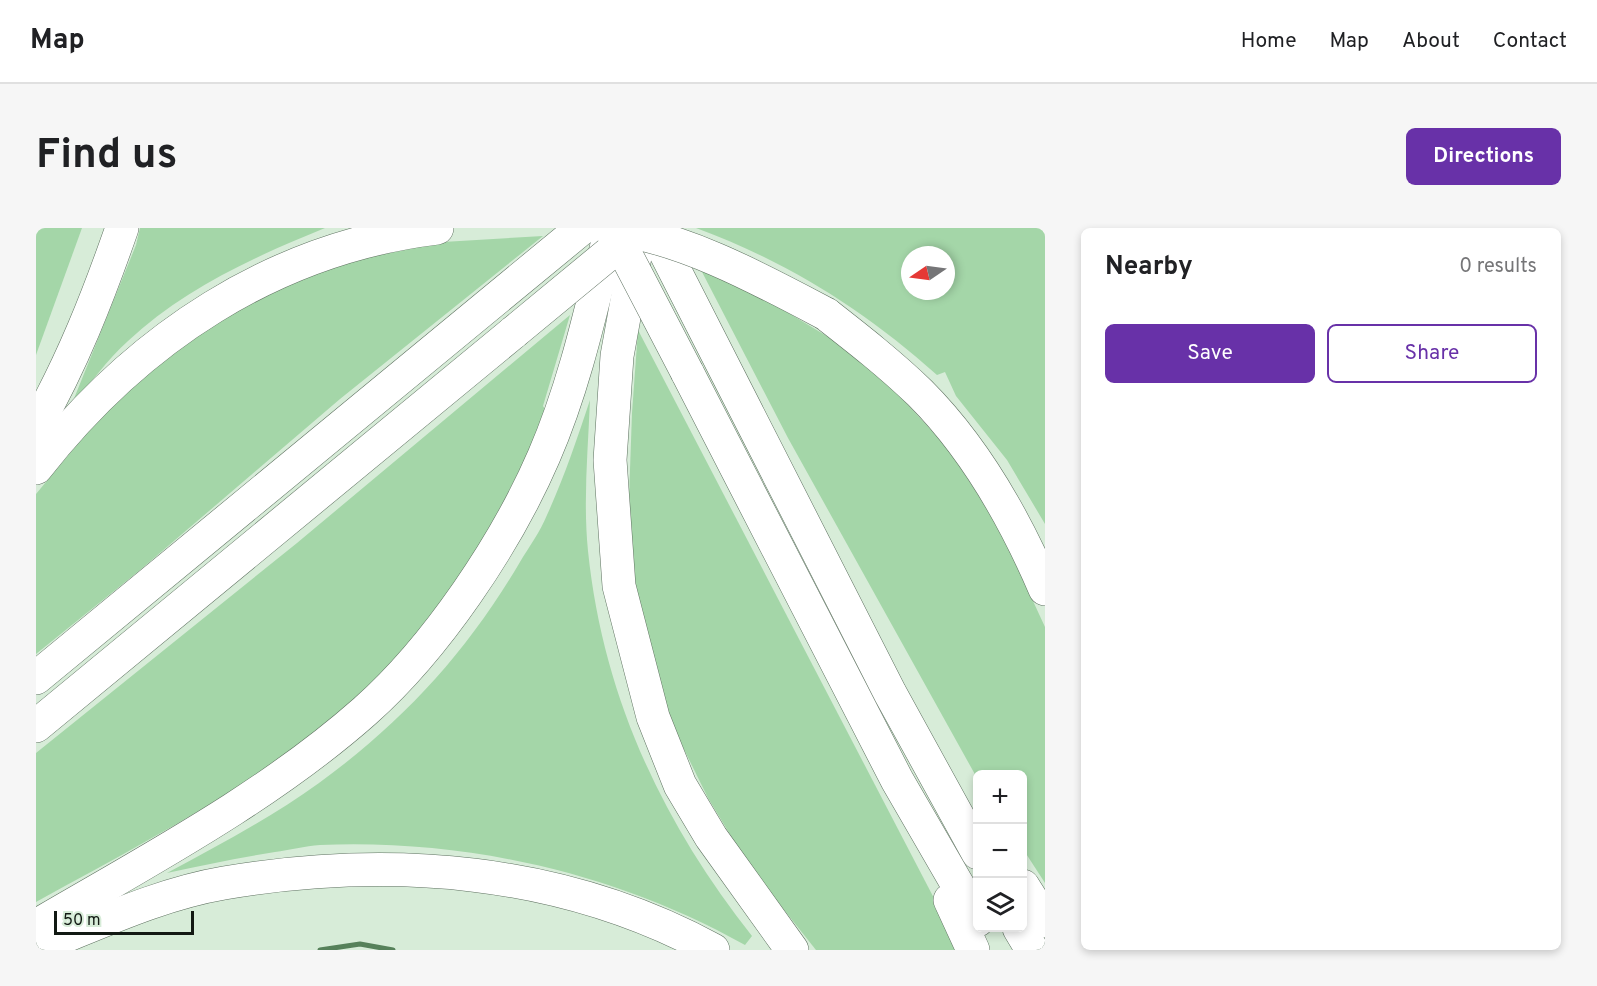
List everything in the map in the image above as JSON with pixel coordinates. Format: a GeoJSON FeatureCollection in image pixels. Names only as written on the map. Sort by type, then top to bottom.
{"type":"FeatureCollection","features":[{"type":"Feature","properties":{"kind":"highway"},"geometry":{"type":"LineString","coordinates":[[36,426],[61,381],[96,303],[122,228]]}},
{"type":"Feature","properties":{"kind":"highway"},"geometry":{"type":"LineString","coordinates":[[36,468],[59,438],[139,360],[210,307],[264,278],[324,252],[391,234],[437,228]]}},
{"type":"Feature","properties":{"kind":"highway"},"geometry":{"type":"LineString","coordinates":[[36,678],[582,228]]}},
{"type":"Feature","properties":{"kind":"highway"},"geometry":{"type":"LineString","coordinates":[[611,228],[649,237],[715,258],[754,276],[825,314],[879,356],[921,395],[962,442],[1010,515],[1045,589]]}},
{"type":"Feature","properties":{"kind":"highway"},"geometry":{"type":"LineString","coordinates":[[611,228],[897,780],[973,911]]}},
{"type":"Feature","properties":{"kind":"highway"},"geometry":{"type":"LineString","coordinates":[[36,926],[181,841],[303,761],[365,711],[422,654],[507,532],[544,456],[574,378],[611,228]]}},
{"type":"Feature","properties":{"kind":"highway"},"geometry":{"type":"LineString","coordinates":[[36,726],[640,228]]}},
{"type":"Feature","properties":{"kind":"highway"},"geometry":{"type":"LineString","coordinates":[[640,228],[617,356],[610,460],[619,586],[653,717],[680,785],[711,837],[792,950]]}},
{"type":"Feature","properties":{"kind":"highway"},"geometry":{"type":"LineString","coordinates":[[653,228],[890,693],[973,844]]}},
{"type":"Feature","properties":{"kind":"highway"},"geometry":{"type":"LineString","coordinates":[[890,693],[973,809]]}},
{"type":"Feature","properties":{"kind":"highway"},"geometry":{"type":"LineString","coordinates":[[897,780],[973,950]]}},
{"type":"Feature","properties":{"kind":"highway"},"geometry":{"type":"LineString","coordinates":[[36,948],[155,901],[223,883],[367,868],[450,871],[535,885],[608,904],[679,931],[713,950]]}},
{"type":"Feature","properties":{"kind":"highway"},"geometry":{"type":"LineString","coordinates":[[1027,892],[1045,921]]}},
{"type":"Feature","properties":{"kind":"highway"},"geometry":{"type":"LineString","coordinates":[[985,932],[995,950]]}},
{"type":"Feature","properties":{"kind":"highway"},"geometry":{"type":"LineString","coordinates":[[1023,932],[1032,950]]}},
{"type":"Feature","properties":{"kind":"green space"},"geometry":{"type":"Polygon","coordinates":[[[36,228],[82,228],[36,355],[36,228]]]}},
{"type":"Feature","properties":{"kind":"green space"},"geometry":{"type":"Polygon","coordinates":[[[140,228],[325,228],[247,262],[172,305],[120,348],[71,406],[136,245],[140,228]]]}},
{"type":"Feature","properties":{"kind":"green space"},"geometry":{"type":"Polygon","coordinates":[[[696,228],[1045,228],[1045,524],[1007,460],[956,396],[945,372],[937,375],[853,309],[824,290],[762,256],[696,228]]]}},
{"type":"Feature","properties":{"kind":"green space"},"geometry":{"type":"Polygon","coordinates":[[[543,236],[340,399],[140,570],[36,654],[36,494],[109,406],[207,325],[276,288],[336,264],[443,242],[543,236]]]}},
{"type":"Feature","properties":{"kind":"green space"},"geometry":{"type":"Polygon","coordinates":[[[701,270],[762,297],[830,338],[881,376],[946,446],[997,523],[1045,627],[1045,883],[1027,855],[1027,770],[973,771],[788,438],[701,270]]]}},
{"type":"Feature","properties":{"kind":"green space"},"geometry":{"type":"Polygon","coordinates":[[[570,315],[543,406],[546,411],[525,459],[465,573],[413,640],[367,688],[318,730],[266,768],[155,836],[36,902],[36,753],[297,543],[570,315]]]}},
{"type":"Feature","properties":{"kind":"green space"},"geometry":{"type":"Polygon","coordinates":[[[638,330],[961,950],[816,950],[749,866],[708,798],[670,721],[636,590],[628,526],[638,330]]]}},
{"type":"Feature","properties":{"kind":"green space"},"geometry":{"type":"Polygon","coordinates":[[[590,400],[586,475],[588,551],[607,656],[642,755],[691,848],[720,893],[752,936],[745,945],[645,898],[593,880],[485,855],[431,848],[375,845],[314,846],[167,873],[264,819],[319,783],[379,735],[431,683],[478,626],[538,533],[559,487],[590,400]]]}},
{"type":"Feature","properties":{"kind":"waterway"},"geometry":{"type":"LineString","coordinates":[[320,950],[360,944],[393,950]]}}]}
